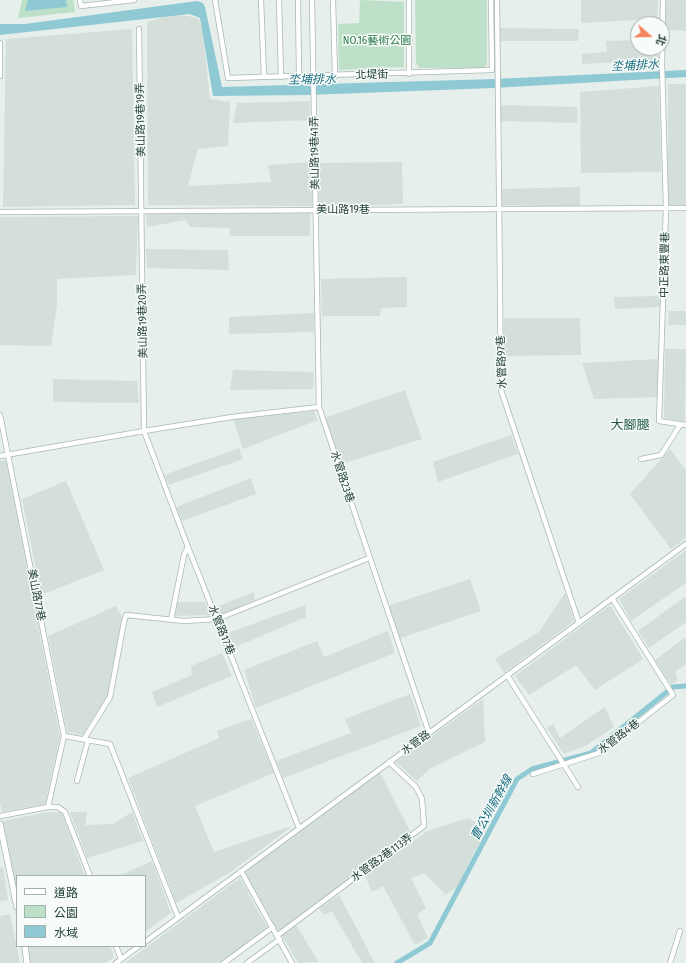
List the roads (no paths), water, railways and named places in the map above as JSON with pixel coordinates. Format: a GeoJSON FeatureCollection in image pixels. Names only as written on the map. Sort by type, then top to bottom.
{"type":"FeatureCollection","features":[{"type":"Feature","properties":{"kind":"street"},"geometry":{"type":"LineString","coordinates":[[80,0],[81,6],[134,0]]}},
{"type":"Feature","properties":{"kind":"street","name":"北堤街"},"geometry":{"type":"LineString","coordinates":[[216,0],[228,78],[299,76],[313,78],[494,71]]}},
{"type":"Feature","properties":{"kind":"street"},"geometry":{"type":"LineString","coordinates":[[261,0],[264,77]]}},
{"type":"Feature","properties":{"kind":"street"},"geometry":{"type":"LineString","coordinates":[[279,0],[281,77]]}},
{"type":"Feature","properties":{"kind":"street"},"geometry":{"type":"LineString","coordinates":[[298,0],[299,76]]}},
{"type":"Feature","properties":{"kind":"street","name":"美山路19巷41弄"},"geometry":{"type":"LineString","coordinates":[[312,0],[317,210]]}},
{"type":"Feature","properties":{"kind":"street"},"geometry":{"type":"LineString","coordinates":[[333,0],[335,76]]}},
{"type":"Feature","properties":{"kind":"street"},"geometry":{"type":"LineString","coordinates":[[409,0],[409,74]]}},
{"type":"Feature","properties":{"kind":"street"},"geometry":{"type":"LineString","coordinates":[[491,0],[494,71]]}},
{"type":"Feature","properties":{"kind":"street"},"geometry":{"type":"LineString","coordinates":[[494,71],[497,0]]}},
{"type":"Feature","properties":{"kind":"street","name":"中正路東豐巷"},"geometry":{"type":"LineString","coordinates":[[663,0],[662,64],[666,208],[662,380],[659,421],[686,425]]}},
{"type":"Feature","properties":{"kind":"street","name":"美山路19巷19弄"},"geometry":{"type":"LineString","coordinates":[[139,29],[142,212]]}},
{"type":"Feature","properties":{"kind":"street"},"geometry":{"type":"LineString","coordinates":[[0,43],[0,76]]}},
{"type":"Feature","properties":{"kind":"street","name":"水管路97巷"},"geometry":{"type":"LineString","coordinates":[[494,71],[497,90],[501,390],[579,623]]}},
{"type":"Feature","properties":{"kind":"street","name":"美山路19巷"},"geometry":{"type":"LineString","coordinates":[[0,212],[686,208]]}},
{"type":"Feature","properties":{"kind":"street","name":"水管路23巷"},"geometry":{"type":"LineString","coordinates":[[317,210],[318,407],[429,733]]}},
{"type":"Feature","properties":{"kind":"street","name":"美山路19巷20弄"},"geometry":{"type":"LineString","coordinates":[[142,212],[144,431]]}},
{"type":"Feature","properties":{"kind":"street"},"geometry":{"type":"LineString","coordinates":[[0,456],[232,417],[318,407]]}},
{"type":"Feature","properties":{"kind":"street","name":"美山路77巷"},"geometry":{"type":"LineString","coordinates":[[0,415],[64,736],[48,808]]}},
{"type":"Feature","properties":{"kind":"street"},"geometry":{"type":"LineString","coordinates":[[641,459],[662,455],[680,424]]}},
{"type":"Feature","properties":{"kind":"street","name":"水管路17巷"},"geometry":{"type":"LineString","coordinates":[[144,431],[188,547],[299,828]]}},
{"type":"Feature","properties":{"kind":"street","name":"水管路"},"geometry":{"type":"LineString","coordinates":[[146,941],[686,544]]}},
{"type":"Feature","properties":{"kind":"street"},"geometry":{"type":"LineString","coordinates":[[171,620],[184,555],[188,547]]}},
{"type":"Feature","properties":{"kind":"street"},"geometry":{"type":"LineString","coordinates":[[77,781],[86,739],[110,697],[126,615],[171,620],[217,620],[369,558]]}},
{"type":"Feature","properties":{"kind":"street","name":"水管路4巷"},"geometry":{"type":"LineString","coordinates":[[533,774],[599,753],[673,697],[669,687],[612,598]]}},
{"type":"Feature","properties":{"kind":"street"},"geometry":{"type":"LineString","coordinates":[[507,675],[578,787]]}},
{"type":"Feature","properties":{"kind":"street"},"geometry":{"type":"LineString","coordinates":[[64,736],[106,742],[110,744],[178,917]]}},
{"type":"Feature","properties":{"kind":"street","name":"水管路2巷113弄"},"geometry":{"type":"LineString","coordinates":[[279,937],[424,826],[422,798],[416,787],[389,762]]}},
{"type":"Feature","properties":{"kind":"street"},"geometry":{"type":"LineString","coordinates":[[0,816],[58,807],[65,812],[90,875]]}},
{"type":"Feature","properties":{"kind":"street"},"geometry":{"type":"LineString","coordinates":[[0,824],[16,902]]}},
{"type":"Feature","properties":{"kind":"street"},"geometry":{"type":"LineString","coordinates":[[241,871],[279,937],[292,963]]}},
{"type":"Feature","properties":{"kind":"street"},"geometry":{"type":"LineString","coordinates":[[224,963],[273,927]]}},
{"type":"Feature","properties":{"kind":"street"},"geometry":{"type":"LineString","coordinates":[[670,963],[680,931]]}},
{"type":"Feature","properties":{"kind":"street"},"geometry":{"type":"LineString","coordinates":[[247,963],[279,937]]}},
{"type":"Feature","properties":{"kind":"street"},"geometry":{"type":"LineString","coordinates":[[25,947],[27,963]]}},
{"type":"Feature","properties":{"kind":"street"},"geometry":{"type":"LineString","coordinates":[[116,947],[121,959]]}},
{"type":"Feature","properties":{"kind":"street"},"geometry":{"type":"LineString","coordinates":[[116,963],[138,947]]}},
{"type":"Feature","properties":{"kind":"water"},"geometry":{"type":"Polygon","coordinates":[[[28,0],[66,0],[67,7],[25,11],[28,0]]]}},
{"type":"Feature","properties":{"kind":"water"},"geometry":{"type":"Polygon","coordinates":[[[197,1],[203,3],[205,7],[222,87],[494,79],[686,70],[686,77],[493,88],[308,95],[213,96],[200,18],[190,14],[0,35],[0,24],[25,24],[197,1]]]}},
{"type":"Feature","properties":{"kind":"waterway","name":"曹公圳新幹線"},"geometry":{"type":"LineString","coordinates":[[397,963],[430,943],[517,779],[532,769],[591,753],[673,687],[686,686]]}},
{"type":"Feature","properties":{"kind":"district","name":"大腳腿"},"geometry":{"type":"Point","coordinates":[630,425]}},
{"type":"Feature","properties":{"kind":"park label","name":"NO.16藝術公園"},"geometry":{"type":"Point","coordinates":[377,41]}},
{"type":"Feature","properties":{"kind":"water label","name":"坔埔排水"},"geometry":{"type":"Point","coordinates":[635,66]}},
{"type":"Feature","properties":{"kind":"water label","name":"坔埔排水"},"geometry":{"type":"Point","coordinates":[312,80]}}]}
